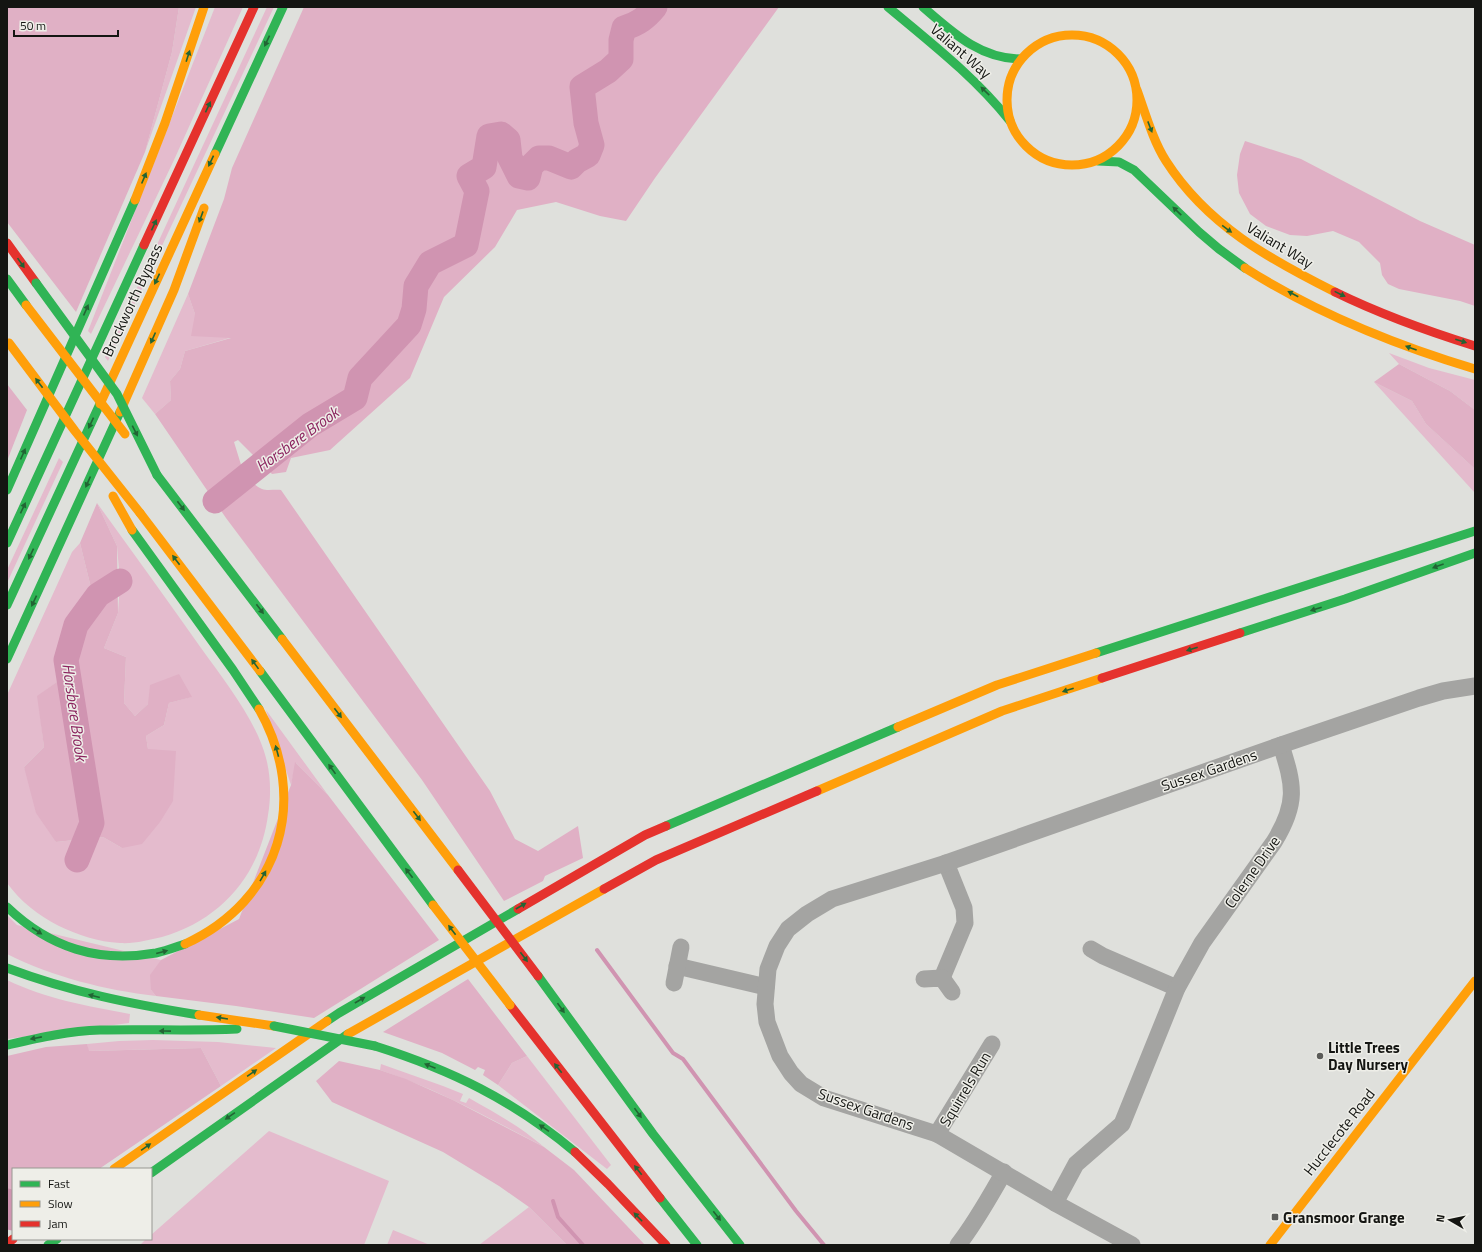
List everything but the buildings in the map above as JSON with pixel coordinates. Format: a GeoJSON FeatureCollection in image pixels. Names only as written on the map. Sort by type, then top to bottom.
{"type":"FeatureCollection","features":[{"type":"Feature","properties":{"kind":"main road"},"geometry":{"type":"LineString","coordinates":[[7,490],[121,232],[148,167],[204,7]]}},
{"type":"Feature","properties":{"kind":"main road","name":"Brockworth Bypass"},"geometry":{"type":"LineString","coordinates":[[7,544],[254,7]]}},
{"type":"Feature","properties":{"kind":"main road","name":"Brockworth Bypass"},"geometry":{"type":"LineString","coordinates":[[7,605],[283,7]]}},
{"type":"Feature","properties":{"kind":"main road","name":"Valiant Way"},"geometry":{"type":"LineString","coordinates":[[888,7],[989,94],[1010,121]]}},
{"type":"Feature","properties":{"kind":"main road","name":"Valiant Way"},"geometry":{"type":"LineString","coordinates":[[923,7],[957,36],[978,49],[1000,57],[1021,59]]}},
{"type":"Feature","properties":{"kind":"main road"},"geometry":{"type":"LineString","coordinates":[[1098,161],[1116,149],[1130,132],[1137,112],[1137,90],[1130,70],[1117,52],[1099,40],[1079,35],[1057,36],[1037,45],[1021,59],[1011,78],[1007,99],[1010,121],[1020,140],[1036,155],[1056,164],[1077,166],[1098,161],[1119,162],[1138,172],[1207,240],[1250,271],[1363,329],[1430,355],[1475,369]]}},
{"type":"Feature","properties":{"kind":"main road"},"geometry":{"type":"LineString","coordinates":[[218,169],[252,75]]}},
{"type":"Feature","properties":{"kind":"main road","name":"Valiant Way"},"geometry":{"type":"LineString","coordinates":[[1137,90],[1151,129],[1165,160],[1188,191],[1223,226],[1258,251],[1313,282],[1366,307],[1475,346]]}},
{"type":"Feature","properties":{"kind":"main road"},"geometry":{"type":"LineString","coordinates":[[7,659],[174,290],[208,198]]}},
{"type":"Feature","properties":{"kind":"main road"},"geometry":{"type":"LineString","coordinates":[[7,243],[117,394],[157,475]]}},
{"type":"Feature","properties":{"kind":"main road"},"geometry":{"type":"LineString","coordinates":[[7,279],[458,870],[538,976],[653,1134],[740,1245]]}},
{"type":"Feature","properties":{"kind":"main road"},"geometry":{"type":"LineString","coordinates":[[8,341],[75,431],[234,635],[432,905],[697,1245]]}},
{"type":"Feature","properties":{"kind":"main road"},"geometry":{"type":"LineString","coordinates":[[7,907],[33,929],[50,939],[68,948],[88,953],[125,958],[159,953],[179,947],[198,939],[215,928],[243,904],[256,887],[272,860],[279,839],[283,817],[284,794],[278,751],[271,732],[248,691],[132,530],[75,431]]}},
{"type":"Feature","properties":{"kind":"main road"},"geometry":{"type":"LineString","coordinates":[[115,1168],[339,1013],[645,835],[996,685],[1475,531]]}},
{"type":"Feature","properties":{"kind":"main road"},"geometry":{"type":"LineString","coordinates":[[152,1171],[353,1030],[656,860],[1002,711],[1337,602],[1475,553]]}},
{"type":"Feature","properties":{"kind":"main road"},"geometry":{"type":"LineString","coordinates":[[7,968],[63,988],[104,999],[151,1008],[274,1026],[375,1046],[461,1078],[495,1096],[552,1134],[588,1165],[666,1245]]}},
{"type":"Feature","properties":{"kind":"main road","name":"Hucclecote Road"},"geometry":{"type":"LineString","coordinates":[[1270,1245],[1475,982]]}},
{"type":"Feature","properties":{"kind":"main road"},"geometry":{"type":"LineString","coordinates":[[7,1045],[58,1034],[100,1030],[197,1032],[274,1026]]}},
{"type":"Feature","properties":{"kind":"street","name":"Sussex Gardens"},"geometry":{"type":"LineString","coordinates":[[1132,1245],[1055,1203],[937,1134],[824,1098],[801,1084],[780,1056],[767,1022],[766,987],[768,969],[777,946],[788,929],[807,914],[832,899],[946,863],[1281,745],[1443,690],[1475,686]]}},
{"type":"Feature","properties":{"kind":"street","name":"Colerne Drive"},"geometry":{"type":"LineString","coordinates":[[1055,1203],[1076,1164],[1122,1124],[1177,988],[1202,943],[1274,842],[1284,825],[1291,807],[1292,794],[1290,778],[1281,745]]}},
{"type":"Feature","properties":{"kind":"street"},"geometry":{"type":"LineString","coordinates":[[942,978],[965,923],[964,908],[946,863]]}},
{"type":"Feature","properties":{"kind":"street"},"geometry":{"type":"LineString","coordinates":[[674,983],[681,946]]}},
{"type":"Feature","properties":{"kind":"street"},"geometry":{"type":"LineString","coordinates":[[1097,958],[1177,988]]}},
{"type":"Feature","properties":{"kind":"street"},"geometry":{"type":"LineString","coordinates":[[677,966],[766,987]]}},
{"type":"Feature","properties":{"kind":"street"},"geometry":{"type":"LineString","coordinates":[[924,979],[942,978]]}},
{"type":"Feature","properties":{"kind":"street"},"geometry":{"type":"LineString","coordinates":[[942,978],[952,992]]}},
{"type":"Feature","properties":{"kind":"street","name":"Squirrels Run"},"geometry":{"type":"LineString","coordinates":[[937,1134],[992,1044]]}},
{"type":"Feature","properties":{"kind":"street"},"geometry":{"type":"LineString","coordinates":[[958,1245],[969,1232],[987,1204],[1004,1172]]}},
{"type":"Feature","properties":{"kind":"shaded area"},"geometry":{"type":"Polygon","coordinates":[[[7,7],[179,7],[172,52],[145,152],[76,312],[7,222],[7,7]]]}},
{"type":"Feature","properties":{"kind":"shaded area"},"geometry":{"type":"Polygon","coordinates":[[[179,7],[196,7],[145,152],[172,52],[179,7]]]}},
{"type":"Feature","properties":{"kind":"shaded area"},"geometry":{"type":"Polygon","coordinates":[[[215,7],[243,7],[174,160],[91,334],[88,331],[215,7]]]}},
{"type":"Feature","properties":{"kind":"shaded area"},"geometry":{"type":"Polygon","coordinates":[[[267,7],[274,7],[108,361],[105,357],[267,7]]]}},
{"type":"Feature","properties":{"kind":"shaded area"},"geometry":{"type":"Polygon","coordinates":[[[304,7],[779,7],[655,178],[626,221],[600,216],[556,202],[517,210],[495,247],[444,297],[410,378],[330,450],[291,458],[286,472],[272,474],[238,440],[234,442],[242,468],[241,474],[234,480],[239,486],[247,482],[252,482],[264,490],[281,490],[490,791],[515,839],[538,851],[578,826],[583,858],[545,876],[543,881],[504,901],[422,780],[226,518],[155,414],[171,400],[170,381],[180,369],[185,351],[231,338],[191,336],[195,314],[188,294],[224,199],[232,168],[304,7]]]}},
{"type":"Feature","properties":{"kind":"shaded area"},"geometry":{"type":"Polygon","coordinates":[[[1245,141],[1301,159],[1420,221],[1475,245],[1475,306],[1460,301],[1399,289],[1388,284],[1382,275],[1380,263],[1359,242],[1333,231],[1307,236],[1290,235],[1266,226],[1250,214],[1239,193],[1237,175],[1240,154],[1245,141]]]}},
{"type":"Feature","properties":{"kind":"shaded area"},"geometry":{"type":"Polygon","coordinates":[[[188,294],[195,314],[233,337],[185,351],[180,369],[170,381],[171,400],[155,414],[142,398],[188,294]]]}},
{"type":"Feature","properties":{"kind":"shaded area"},"geometry":{"type":"Polygon","coordinates":[[[1389,353],[1429,368],[1475,380],[1475,410],[1450,391],[1399,364],[1389,353]]]}},
{"type":"Feature","properties":{"kind":"shaded area"},"geometry":{"type":"Polygon","coordinates":[[[1399,364],[1450,391],[1475,410],[1475,469],[1426,424],[1412,401],[1374,382],[1399,364]]]}},
{"type":"Feature","properties":{"kind":"shaded area"},"geometry":{"type":"Polygon","coordinates":[[[1374,382],[1412,401],[1426,424],[1475,469],[1475,493],[1374,382]]]}},
{"type":"Feature","properties":{"kind":"shaded area"},"geometry":{"type":"Polygon","coordinates":[[[7,384],[27,410],[7,461],[7,384]]]}},
{"type":"Feature","properties":{"kind":"shaded area"},"geometry":{"type":"Polygon","coordinates":[[[59,458],[63,462],[7,583],[7,570],[59,458]]]}},
{"type":"Feature","properties":{"kind":"shaded area"},"geometry":{"type":"Polygon","coordinates":[[[97,503],[219,673],[247,715],[261,744],[268,765],[270,779],[269,808],[264,837],[247,875],[234,892],[219,907],[202,919],[183,929],[162,937],[131,943],[96,940],[59,926],[30,908],[7,883],[7,695],[72,552],[80,543],[91,588],[70,615],[60,650],[61,679],[38,696],[44,747],[24,767],[56,842],[103,837],[122,848],[148,749],[146,736],[164,725],[169,703],[191,697],[148,704],[135,716],[124,703],[126,657],[104,648],[118,613],[120,581],[117,546],[97,503]]]}},
{"type":"Feature","properties":{"kind":"shaded area"},"geometry":{"type":"Polygon","coordinates":[[[97,503],[117,546],[118,613],[104,648],[126,657],[124,703],[135,716],[148,704],[150,685],[179,674],[192,697],[169,703],[164,725],[146,736],[148,749],[176,751],[173,801],[160,822],[142,844],[122,848],[103,837],[56,842],[36,813],[24,767],[44,747],[37,696],[61,679],[60,650],[70,615],[91,588],[80,543],[97,503]]]}},
{"type":"Feature","properties":{"kind":"shaded area"},"geometry":{"type":"Polygon","coordinates":[[[266,710],[328,795],[296,763],[291,785],[266,710]]]}},
{"type":"Feature","properties":{"kind":"shaded area"},"geometry":{"type":"Polygon","coordinates":[[[295,762],[328,795],[439,940],[314,1018],[156,996],[151,990],[150,975],[161,960],[239,919],[291,785],[295,762]]]}},
{"type":"Feature","properties":{"kind":"shaded area"},"geometry":{"type":"Polygon","coordinates":[[[7,915],[17,925],[161,960],[151,990],[156,996],[99,986],[61,976],[7,954],[7,915]]]}},
{"type":"Feature","properties":{"kind":"shaded area"},"geometry":{"type":"Polygon","coordinates":[[[468,979],[527,1056],[512,1063],[498,1085],[483,1075],[485,1070],[478,1067],[475,1070],[442,1053],[383,1032],[468,979]]]}},
{"type":"Feature","properties":{"kind":"shaded area"},"geometry":{"type":"Polygon","coordinates":[[[7,980],[22,987],[52,997],[83,1005],[130,1014],[129,1023],[7,1039],[7,980]]]}},
{"type":"Feature","properties":{"kind":"shaded area"},"geometry":{"type":"Polygon","coordinates":[[[153,1040],[218,1042],[276,1048],[221,1086],[201,1048],[88,1051],[87,1044],[153,1040]]]}},
{"type":"Feature","properties":{"kind":"shaded area"},"geometry":{"type":"Polygon","coordinates":[[[87,1044],[89,1051],[201,1048],[221,1086],[100,1168],[12,1168],[12,1228],[7,1231],[7,1056],[46,1047],[87,1044]]]}},
{"type":"Feature","properties":{"kind":"shaded area"},"geometry":{"type":"Polygon","coordinates":[[[527,1056],[611,1165],[607,1169],[498,1085],[512,1063],[527,1056]]]}},
{"type":"Feature","properties":{"kind":"shaded area"},"geometry":{"type":"Polygon","coordinates":[[[339,1061],[380,1070],[406,1079],[453,1100],[544,1147],[574,1170],[645,1245],[567,1245],[529,1207],[499,1186],[443,1152],[332,1102],[316,1081],[339,1061]]]}},
{"type":"Feature","properties":{"kind":"shaded area"},"geometry":{"type":"Polygon","coordinates":[[[381,1064],[463,1094],[460,1101],[466,1103],[469,1098],[517,1126],[544,1147],[443,1095],[380,1070],[381,1064]]]}},
{"type":"Feature","properties":{"kind":"shaded area"},"geometry":{"type":"Polygon","coordinates":[[[269,1131],[389,1181],[364,1245],[140,1245],[145,1240],[152,1240],[152,1234],[269,1131]]]}},
{"type":"Feature","properties":{"kind":"shaded area"},"geometry":{"type":"Polygon","coordinates":[[[529,1207],[567,1245],[479,1245],[529,1207]]]}},
{"type":"Feature","properties":{"kind":"shaded area"},"geometry":{"type":"Polygon","coordinates":[[[393,1230],[430,1245],[387,1245],[393,1230]]]}},
{"type":"Feature","properties":{"kind":"waterway","name":"Horsbere Brook"},"geometry":{"type":"LineString","coordinates":[[215,501],[310,425],[355,398],[360,378],[409,325],[414,309],[416,286],[430,263],[466,245],[477,191],[469,176],[484,167],[489,136],[501,134],[508,140],[510,158],[519,176],[528,178],[531,166],[539,158],[549,158],[571,167],[577,161],[588,155],[592,145],[586,123],[582,87],[608,71],[621,59],[621,40],[624,28],[641,20],[655,7]]}},
{"type":"Feature","properties":{"kind":"waterway","name":"Horsbere Brook"},"geometry":{"type":"LineString","coordinates":[[77,860],[92,823],[66,660],[76,625],[98,595],[120,581]]}},
{"type":"Feature","properties":{"kind":"waterway"},"geometry":{"type":"LineString","coordinates":[[597,950],[673,1053],[683,1059],[796,1211],[824,1245]]}},
{"type":"Feature","properties":{"kind":"waterway","name":"Horsbere Brook"},"geometry":{"type":"LineString","coordinates":[[7,1201],[12,1215]]}},
{"type":"Feature","properties":{"kind":"waterway"},"geometry":{"type":"LineString","coordinates":[[553,1201],[558,1217],[583,1245]]}},
{"type":"Feature","properties":{"kind":"traffic: fast"},"geometry":{"type":"LineString","coordinates":[[215,154],[283,7]]}},
{"type":"Feature","properties":{"kind":"traffic: fast"},"geometry":{"type":"LineString","coordinates":[[888,7],[967,75],[1010,121]]}},
{"type":"Feature","properties":{"kind":"traffic: fast"},"geometry":{"type":"LineString","coordinates":[[923,7],[945,26],[980,49],[1006,58],[1021,59]]}},
{"type":"Feature","properties":{"kind":"traffic: fast"},"geometry":{"type":"LineString","coordinates":[[1098,161],[1119,162],[1134,170],[1199,232],[1245,268]]}},
{"type":"Feature","properties":{"kind":"traffic: fast"},"geometry":{"type":"LineString","coordinates":[[7,490],[135,200]]}},
{"type":"Feature","properties":{"kind":"traffic: fast"},"geometry":{"type":"LineString","coordinates":[[7,543],[144,245]]}},
{"type":"Feature","properties":{"kind":"traffic: fast"},"geometry":{"type":"LineString","coordinates":[[7,279],[26,305]]}},
{"type":"Feature","properties":{"kind":"traffic: fast"},"geometry":{"type":"LineString","coordinates":[[36,283],[117,394],[157,475]]}},
{"type":"Feature","properties":{"kind":"traffic: fast"},"geometry":{"type":"LineString","coordinates":[[7,605],[100,404]]}},
{"type":"Feature","properties":{"kind":"traffic: fast"},"geometry":{"type":"LineString","coordinates":[[7,659],[120,412]]}},
{"type":"Feature","properties":{"kind":"traffic: fast"},"geometry":{"type":"LineString","coordinates":[[157,475],[282,639]]}},
{"type":"Feature","properties":{"kind":"traffic: fast"},"geometry":{"type":"LineString","coordinates":[[132,530],[233,670],[259,709]]}},
{"type":"Feature","properties":{"kind":"traffic: fast"},"geometry":{"type":"LineString","coordinates":[[1096,653],[1475,531]]}},
{"type":"Feature","properties":{"kind":"traffic: fast"},"geometry":{"type":"LineString","coordinates":[[1240,633],[1345,599],[1475,553]]}},
{"type":"Feature","properties":{"kind":"traffic: fast"},"geometry":{"type":"LineString","coordinates":[[260,671],[433,905]]}},
{"type":"Feature","properties":{"kind":"traffic: fast"},"geometry":{"type":"LineString","coordinates":[[666,826],[898,727]]}},
{"type":"Feature","properties":{"kind":"traffic: fast"},"geometry":{"type":"LineString","coordinates":[[7,907],[40,933],[76,949],[95,954],[135,956],[156,953],[185,944]]}},
{"type":"Feature","properties":{"kind":"traffic: fast"},"geometry":{"type":"LineString","coordinates":[[327,1021],[518,909]]}},
{"type":"Feature","properties":{"kind":"traffic: fast"},"geometry":{"type":"LineString","coordinates":[[7,968],[78,991],[199,1015]]}},
{"type":"Feature","properties":{"kind":"traffic: fast"},"geometry":{"type":"LineString","coordinates":[[538,976],[653,1134],[740,1245]]}},
{"type":"Feature","properties":{"kind":"traffic: fast"},"geometry":{"type":"LineString","coordinates":[[274,1026],[375,1046]]}},
{"type":"Feature","properties":{"kind":"traffic: fast"},"geometry":{"type":"LineString","coordinates":[[7,1045],[53,1035],[88,1031],[237,1029]]}},
{"type":"Feature","properties":{"kind":"traffic: fast"},"geometry":{"type":"LineString","coordinates":[[152,1172],[348,1034]]}},
{"type":"Feature","properties":{"kind":"traffic: fast"},"geometry":{"type":"LineString","coordinates":[[375,1046],[430,1065],[480,1088],[528,1117],[575,1152]]}},
{"type":"Feature","properties":{"kind":"traffic: fast"},"geometry":{"type":"LineString","coordinates":[[660,1198],[697,1245]]}},
{"type":"Feature","properties":{"kind":"traffic: fast"},"geometry":{"type":"LineString","coordinates":[[48,1245],[56,1240]]}},
{"type":"Feature","properties":{"kind":"traffic: slow"},"geometry":{"type":"LineString","coordinates":[[135,200],[165,123],[204,7]]}},
{"type":"Feature","properties":{"kind":"traffic: slow"},"geometry":{"type":"LineString","coordinates":[[1078,35],[1097,40],[1118,54],[1132,75],[1136,87],[1137,100],[1136,113],[1132,125],[1118,146],[1097,160],[1085,164],[1066,165],[1047,160],[1026,146],[1012,125],[1008,113],[1007,94],[1012,75],[1026,54],[1047,40],[1059,36],[1078,35]]}},
{"type":"Feature","properties":{"kind":"traffic: slow"},"geometry":{"type":"LineString","coordinates":[[1137,90],[1161,153],[1182,184],[1200,204],[1220,222],[1263,253],[1310,280],[1335,292]]}},
{"type":"Feature","properties":{"kind":"traffic: slow"},"geometry":{"type":"LineString","coordinates":[[100,404],[215,154]]}},
{"type":"Feature","properties":{"kind":"traffic: slow"},"geometry":{"type":"LineString","coordinates":[[120,412],[174,290],[204,208]]}},
{"type":"Feature","properties":{"kind":"traffic: slow"},"geometry":{"type":"LineString","coordinates":[[1245,268],[1300,299],[1357,326],[1445,360],[1475,369]]}},
{"type":"Feature","properties":{"kind":"traffic: slow"},"geometry":{"type":"LineString","coordinates":[[26,305],[125,434]]}},
{"type":"Feature","properties":{"kind":"traffic: slow"},"geometry":{"type":"LineString","coordinates":[[9,343],[75,431],[140,513]]}},
{"type":"Feature","properties":{"kind":"traffic: slow"},"geometry":{"type":"LineString","coordinates":[[113,496],[132,530]]}},
{"type":"Feature","properties":{"kind":"traffic: slow"},"geometry":{"type":"LineString","coordinates":[[140,513],[260,671]]}},
{"type":"Feature","properties":{"kind":"traffic: slow"},"geometry":{"type":"LineString","coordinates":[[282,639],[458,870]]}},
{"type":"Feature","properties":{"kind":"traffic: slow"},"geometry":{"type":"LineString","coordinates":[[898,727],[997,685],[1096,653]]}},
{"type":"Feature","properties":{"kind":"traffic: slow"},"geometry":{"type":"LineString","coordinates":[[817,791],[1002,711],[1102,678]]}},
{"type":"Feature","properties":{"kind":"traffic: slow"},"geometry":{"type":"LineString","coordinates":[[185,944],[218,925],[244,901],[264,874],[277,844],[283,811],[282,778],[274,743],[259,709]]}},
{"type":"Feature","properties":{"kind":"traffic: slow"},"geometry":{"type":"LineString","coordinates":[[348,1034],[604,889]]}},
{"type":"Feature","properties":{"kind":"traffic: slow"},"geometry":{"type":"LineString","coordinates":[[433,905],[510,1005]]}},
{"type":"Feature","properties":{"kind":"traffic: slow"},"geometry":{"type":"LineString","coordinates":[[1270,1245],[1475,981]]}},
{"type":"Feature","properties":{"kind":"traffic: slow"},"geometry":{"type":"LineString","coordinates":[[199,1015],[274,1026]]}},
{"type":"Feature","properties":{"kind":"traffic: slow"},"geometry":{"type":"LineString","coordinates":[[115,1168],[327,1021]]}},
{"type":"Feature","properties":{"kind":"traffic: jam"},"geometry":{"type":"LineString","coordinates":[[144,245],[254,7]]}},
{"type":"Feature","properties":{"kind":"traffic: jam"},"geometry":{"type":"LineString","coordinates":[[7,243],[36,283]]}},
{"type":"Feature","properties":{"kind":"traffic: jam"},"geometry":{"type":"LineString","coordinates":[[1335,292],[1404,322],[1475,346]]}},
{"type":"Feature","properties":{"kind":"traffic: jam"},"geometry":{"type":"LineString","coordinates":[[1102,678],[1240,633]]}},
{"type":"Feature","properties":{"kind":"traffic: jam"},"geometry":{"type":"LineString","coordinates":[[604,889],[656,860],[817,791]]}},
{"type":"Feature","properties":{"kind":"traffic: jam"},"geometry":{"type":"LineString","coordinates":[[518,909],[645,835],[666,826]]}},
{"type":"Feature","properties":{"kind":"traffic: jam"},"geometry":{"type":"LineString","coordinates":[[458,870],[538,976]]}},
{"type":"Feature","properties":{"kind":"traffic: jam"},"geometry":{"type":"LineString","coordinates":[[510,1005],[660,1198]]}},
{"type":"Feature","properties":{"kind":"traffic: jam"},"geometry":{"type":"LineString","coordinates":[[575,1152],[608,1184],[666,1245]]}},
{"type":"Feature","properties":{"kind":"traffic: jam"},"geometry":{"type":"LineString","coordinates":[[7,1244],[12,1240]]}},
{"type":"Feature","properties":{"kind":"place","name":"Little Trees Day Nursery"},"geometry":{"type":"Point","coordinates":[1320,1056]}},
{"type":"Feature","properties":{"kind":"place","name":"Gransmoor Grange"},"geometry":{"type":"Point","coordinates":[1275,1217]}}]}
